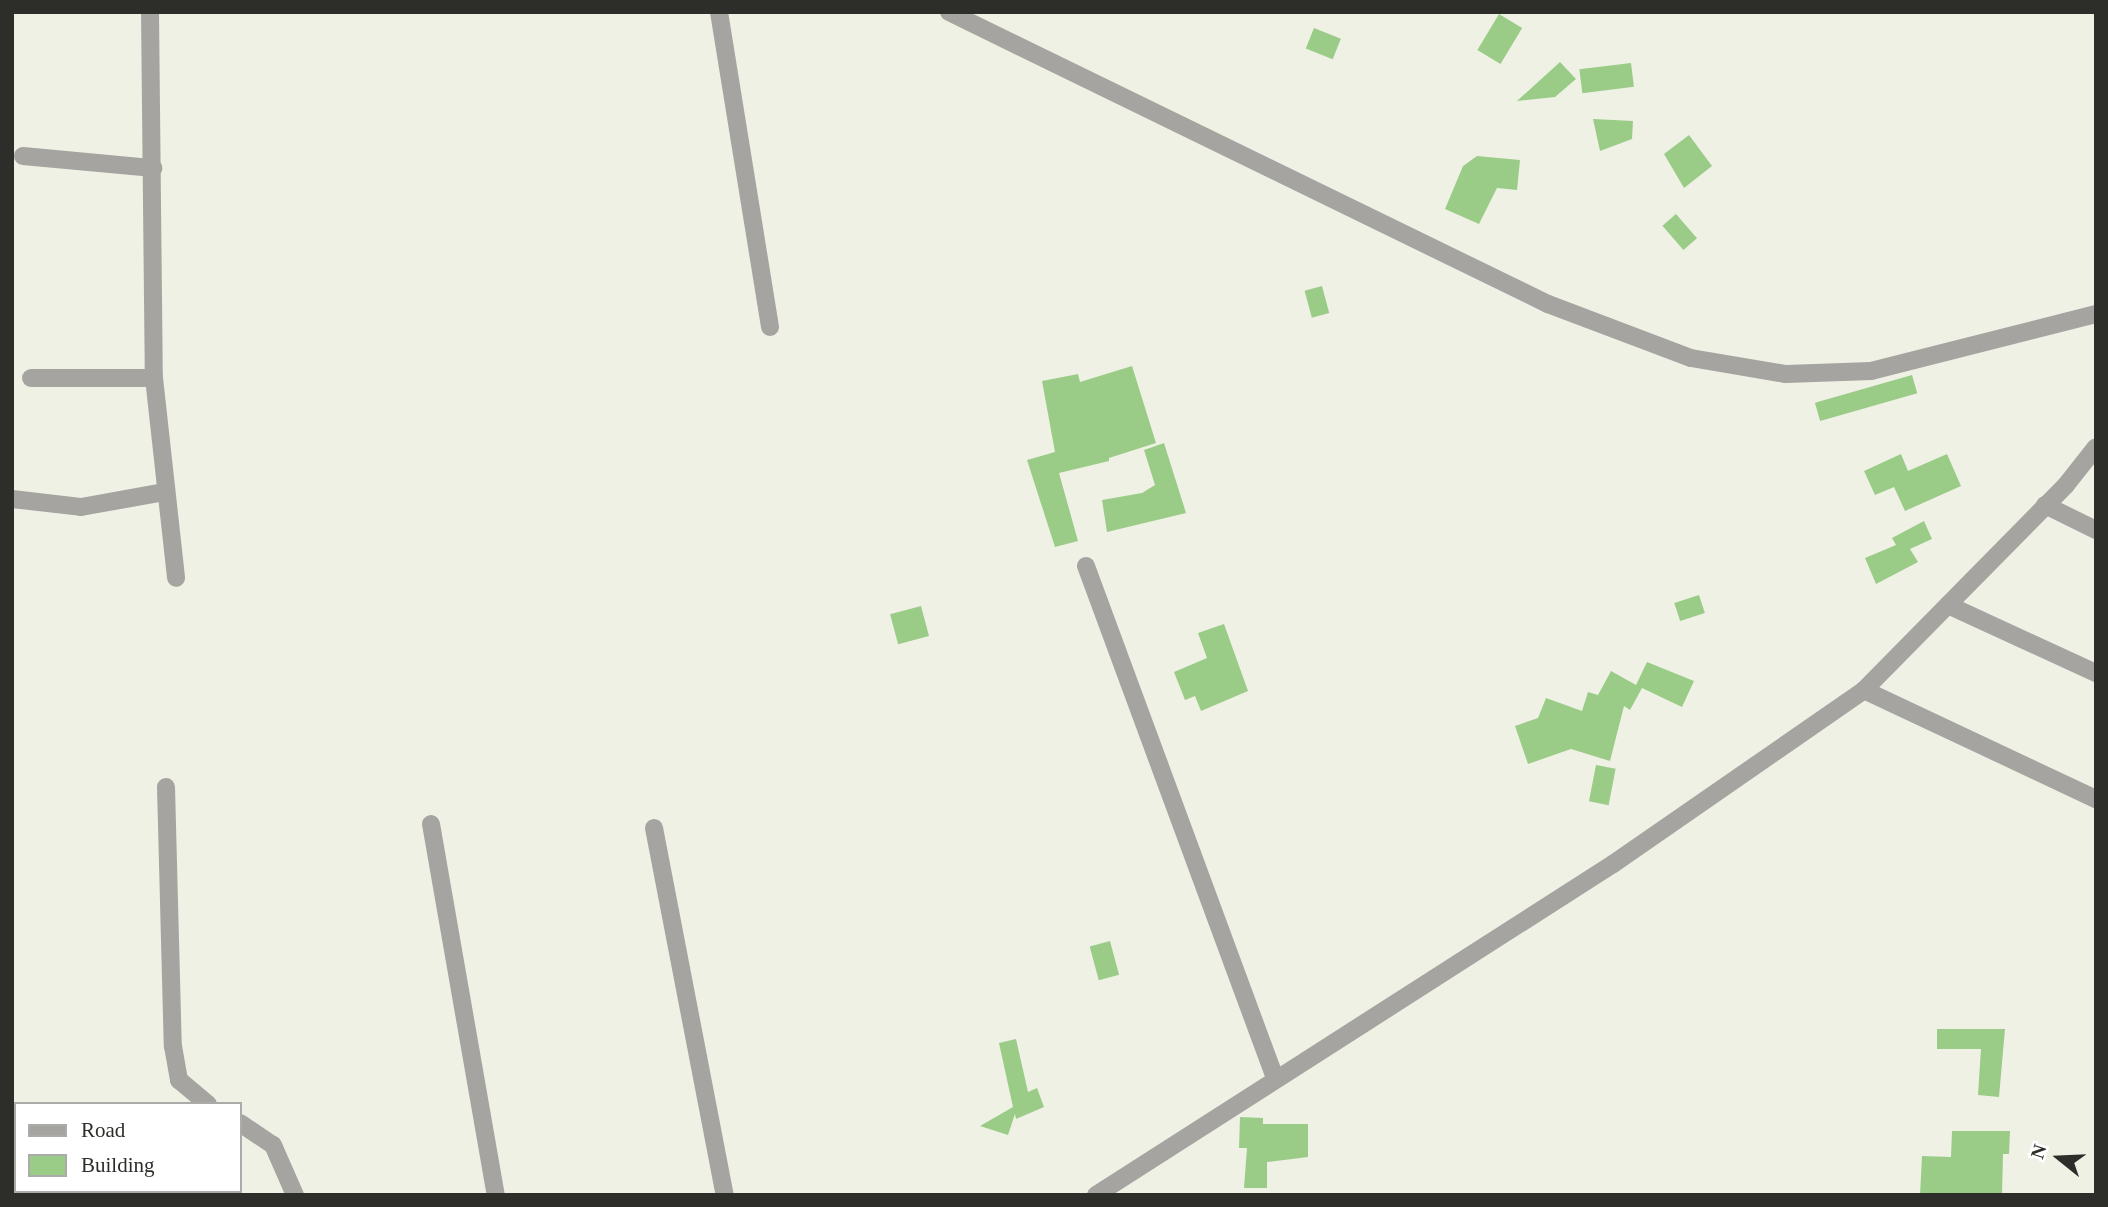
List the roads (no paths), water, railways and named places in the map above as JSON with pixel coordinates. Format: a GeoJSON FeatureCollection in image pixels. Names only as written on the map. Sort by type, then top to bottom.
{"type":"FeatureCollection","features":[{"type":"Feature","properties":{"kind":"street"},"geometry":{"type":"LineString","coordinates":[[150,12],[154,378],[164,492],[176,578]]}},
{"type":"Feature","properties":{"kind":"street"},"geometry":{"type":"LineString","coordinates":[[719,12],[770,327]]}},
{"type":"Feature","properties":{"kind":"street"},"geometry":{"type":"LineString","coordinates":[[949,12],[1548,304],[1691,358],[1786,374],[1871,371],[2096,314]]}},
{"type":"Feature","properties":{"kind":"street"},"geometry":{"type":"LineString","coordinates":[[23,156],[153,168]]}},
{"type":"Feature","properties":{"kind":"street"},"geometry":{"type":"LineString","coordinates":[[31,378],[154,378]]}},
{"type":"Feature","properties":{"kind":"street"},"geometry":{"type":"LineString","coordinates":[[1096,1195],[1613,864],[1864,690],[2045,505],[2096,447]]}},
{"type":"Feature","properties":{"kind":"street"},"geometry":{"type":"LineString","coordinates":[[12,499],[81,507],[164,492]]}},
{"type":"Feature","properties":{"kind":"street"},"geometry":{"type":"LineString","coordinates":[[2045,505],[2096,530]]}},
{"type":"Feature","properties":{"kind":"street"},"geometry":{"type":"LineString","coordinates":[[1086,566],[1275,1078]]}},
{"type":"Feature","properties":{"kind":"street"},"geometry":{"type":"LineString","coordinates":[[1948,605],[2096,673]]}},
{"type":"Feature","properties":{"kind":"street"},"geometry":{"type":"LineString","coordinates":[[1864,690],[2096,799]]}},
{"type":"Feature","properties":{"kind":"street"},"geometry":{"type":"LineString","coordinates":[[166,787],[173,1046],[179,1080],[206,1102]]}},
{"type":"Feature","properties":{"kind":"street"},"geometry":{"type":"LineString","coordinates":[[431,824],[496,1195]]}},
{"type":"Feature","properties":{"kind":"street"},"geometry":{"type":"LineString","coordinates":[[654,828],[725,1195]]}},
{"type":"Feature","properties":{"kind":"street"},"geometry":{"type":"LineString","coordinates":[[242,1124],[273,1144],[295,1195]]}}]}
